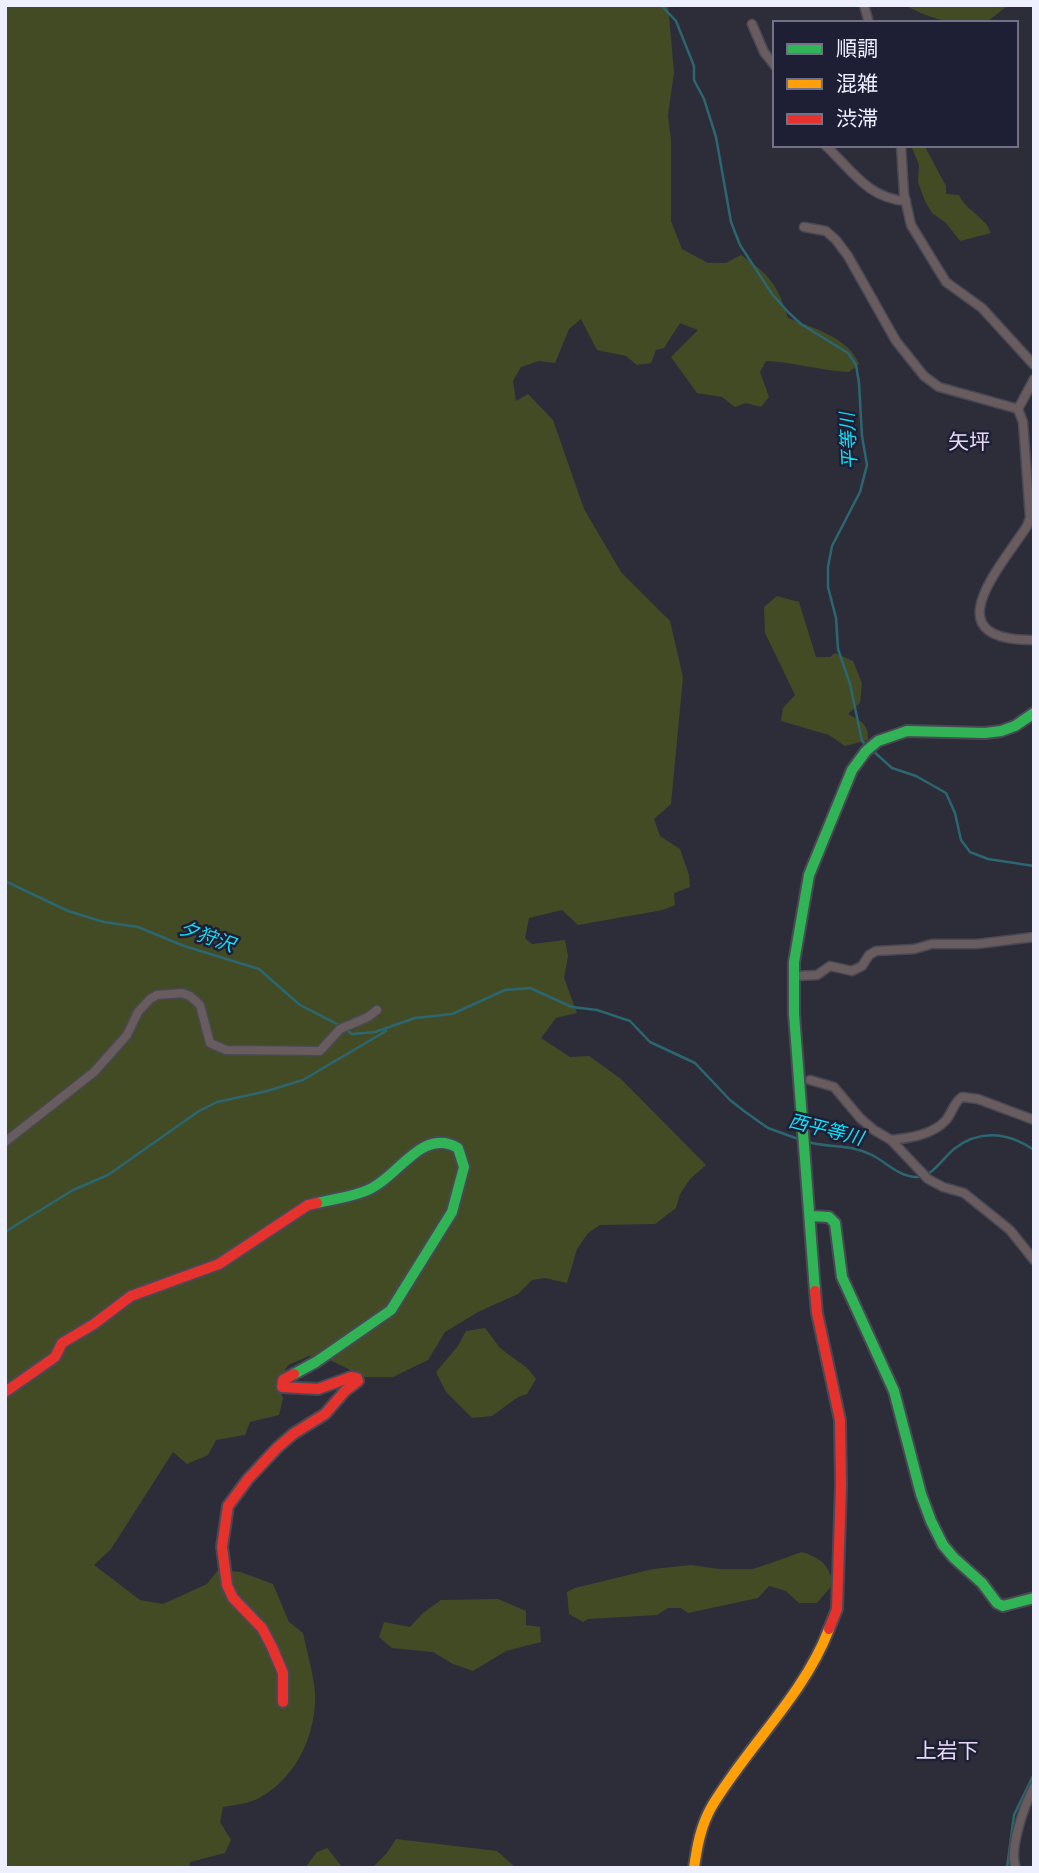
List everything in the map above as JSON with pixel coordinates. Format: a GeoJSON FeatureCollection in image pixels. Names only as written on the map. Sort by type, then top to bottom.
{"type":"FeatureCollection","features":[{"type":"Feature","properties":{"kind":"street"},"geometry":{"type":"LineString","coordinates":[[752,24],[764,52],[773,63]]}},
{"type":"Feature","properties":{"kind":"street"},"geometry":{"type":"LineString","coordinates":[[827,147],[869,189],[898,201],[906,201]]}},
{"type":"Feature","properties":{"kind":"street"},"geometry":{"type":"LineString","coordinates":[[901,147],[911,225],[946,282],[982,308],[1034,365]]}},
{"type":"Feature","properties":{"kind":"street"},"geometry":{"type":"LineString","coordinates":[[804,227],[826,231],[836,240],[848,256],[895,341],[924,376],[939,387],[1018,409]]}},
{"type":"Feature","properties":{"kind":"street"},"geometry":{"type":"LineString","coordinates":[[1034,379],[1018,409],[1023,422],[1030,517],[1027,526],[986,589],[979,611],[986,628],[993,635],[1034,639]]}},
{"type":"Feature","properties":{"kind":"street"},"geometry":{"type":"LineString","coordinates":[[694,1868],[698,1839],[711,1807],[808,1671],[823,1646],[837,1609],[841,1447],[835,1396],[817,1313],[794,1014],[793,976],[798,929],[810,875],[852,770],[866,751],[878,741],[894,734],[925,730],[985,733],[1001,731],[1016,726],[1034,713]]}},
{"type":"Feature","properties":{"kind":"street"},"geometry":{"type":"LineString","coordinates":[[793,976],[817,975],[830,966],[852,971],[862,967],[869,955],[876,951],[1034,937]]}},
{"type":"Feature","properties":{"kind":"street"},"geometry":{"type":"LineString","coordinates":[[5,1142],[93,1072],[127,1035],[138,1012],[157,995],[171,992],[190,996],[200,1005],[210,1043],[226,1050],[320,1051],[340,1029],[368,1017],[377,1010]]}},
{"type":"Feature","properties":{"kind":"street"},"geometry":{"type":"LineString","coordinates":[[810,1080],[834,1087],[860,1118],[891,1140],[927,1179],[964,1193],[1010,1230],[1034,1260]]}},
{"type":"Feature","properties":{"kind":"street"},"geometry":{"type":"LineString","coordinates":[[891,1140],[924,1134],[946,1121],[956,1101],[962,1097],[978,1099],[1034,1120]]}},
{"type":"Feature","properties":{"kind":"street"},"geometry":{"type":"LineString","coordinates":[[5,1392],[55,1357],[62,1343],[94,1324],[131,1296],[219,1264],[308,1205],[371,1189],[432,1143],[446,1141],[458,1148],[464,1167],[452,1212],[391,1310],[316,1362],[283,1380],[282,1387],[310,1390],[329,1388],[351,1377],[358,1378],[358,1381],[345,1391],[325,1414],[277,1447],[228,1506],[222,1547],[227,1585],[233,1598],[262,1628],[272,1647],[283,1673],[283,1702]]}},
{"type":"Feature","properties":{"kind":"street"},"geometry":{"type":"LineString","coordinates":[[810,1216],[829,1217],[835,1223],[842,1277],[894,1391],[921,1494],[930,1521],[943,1545],[982,1583],[997,1603],[1003,1606],[1034,1598]]}},
{"type":"Feature","properties":{"kind":"street"},"geometry":{"type":"LineString","coordinates":[[1016,1868],[1015,1849],[1021,1815],[1034,1787]]}},
{"type":"Feature","properties":{"kind":"green space"},"geometry":{"type":"Polygon","coordinates":[[[5,5],[668,5],[674,72],[668,115],[671,140],[671,221],[682,249],[708,263],[726,263],[741,255],[771,281],[788,318],[838,340],[854,355],[859,364],[849,372],[766,361],[760,372],[769,397],[761,407],[746,403],[735,407],[722,397],[697,393],[671,357],[698,330],[680,323],[664,348],[656,350],[651,363],[637,365],[626,356],[597,350],[581,319],[569,329],[555,363],[539,361],[521,367],[513,381],[516,401],[528,394],[553,420],[584,509],[621,572],[670,621],[683,677],[671,804],[654,819],[660,836],[680,849],[690,887],[674,893],[675,905],[663,910],[578,925],[562,910],[529,918],[525,938],[532,944],[565,940],[568,956],[564,978],[577,1013],[556,1018],[541,1038],[570,1057],[589,1056],[621,1079],[706,1165],[690,1179],[680,1194],[676,1208],[655,1224],[600,1225],[588,1233],[577,1249],[567,1283],[545,1278],[532,1280],[518,1294],[478,1312],[445,1332],[428,1360],[393,1377],[365,1377],[332,1361],[309,1356],[288,1365],[277,1385],[283,1398],[279,1415],[250,1422],[245,1435],[216,1440],[208,1455],[187,1464],[173,1452],[111,1549],[94,1565],[140,1600],[163,1604],[207,1584],[218,1570],[240,1572],[273,1584],[289,1622],[303,1633],[315,1692],[312,1724],[301,1755],[292,1769],[269,1792],[255,1800],[223,1807],[220,1822],[231,1840],[225,1853],[190,1862],[189,1868],[5,1868],[5,5]]]}},
{"type":"Feature","properties":{"kind":"green space"},"geometry":{"type":"Polygon","coordinates":[[[905,5],[1006,7],[986,21],[946,21],[905,5]]]}},
{"type":"Feature","properties":{"kind":"green space"},"geometry":{"type":"Polygon","coordinates":[[[912,147],[925,147],[946,186],[946,194],[959,195],[991,233],[960,241],[946,223],[932,213],[925,201],[918,182],[919,165],[912,147]]]}},
{"type":"Feature","properties":{"kind":"green space"},"geometry":{"type":"Polygon","coordinates":[[[777,596],[799,602],[816,657],[830,657],[835,653],[853,661],[862,683],[860,703],[848,714],[866,727],[868,740],[845,746],[829,735],[781,721],[783,708],[795,695],[765,633],[764,607],[777,596]]]}},
{"type":"Feature","properties":{"kind":"green space"},"geometry":{"type":"Polygon","coordinates":[[[485,1328],[500,1348],[527,1368],[536,1379],[527,1394],[518,1397],[492,1416],[472,1418],[446,1392],[436,1372],[458,1346],[466,1331],[485,1328]]]}},
{"type":"Feature","properties":{"kind":"green space"},"geometry":{"type":"Polygon","coordinates":[[[802,1552],[823,1563],[831,1577],[833,1584],[817,1603],[799,1603],[786,1591],[769,1586],[758,1598],[688,1613],[681,1608],[668,1608],[657,1615],[588,1619],[583,1622],[569,1614],[567,1592],[575,1588],[653,1569],[691,1565],[719,1569],[753,1569],[802,1552]]]}},
{"type":"Feature","properties":{"kind":"green space"},"geometry":{"type":"Polygon","coordinates":[[[498,1599],[526,1611],[526,1625],[540,1627],[541,1642],[506,1651],[473,1671],[453,1664],[433,1652],[392,1648],[379,1637],[384,1622],[410,1627],[441,1600],[498,1599]]]}},
{"type":"Feature","properties":{"kind":"green space"},"geometry":{"type":"Polygon","coordinates":[[[396,1839],[497,1851],[516,1868],[372,1868],[396,1839]]]}},
{"type":"Feature","properties":{"kind":"green space"},"geometry":{"type":"Polygon","coordinates":[[[327,1848],[343,1868],[305,1868],[317,1852],[327,1848]]]}},
{"type":"Feature","properties":{"kind":"waterway","name":"平等川"},"geometry":{"type":"LineString","coordinates":[[661,5],[676,21],[694,66],[694,80],[704,99],[716,137],[731,222],[740,245],[772,294],[788,312],[801,324],[848,353],[856,365],[867,465],[860,492],[832,546],[828,587],[836,618],[838,649],[850,684],[862,741],[867,746]]}},
{"type":"Feature","properties":{"kind":"waterway","name":"平等川"},"geometry":{"type":"LineString","coordinates":[[872,750],[892,768],[916,776],[946,793],[955,813],[961,840],[970,852],[988,859],[1034,866]]}},
{"type":"Feature","properties":{"kind":"waterway","name":"夕狩沢"},"geometry":{"type":"LineString","coordinates":[[5,881],[68,911],[104,922],[138,927],[184,946],[259,969],[300,1005],[341,1026]]}},
{"type":"Feature","properties":{"kind":"waterway","name":"西平等川"},"geometry":{"type":"LineString","coordinates":[[346,1030],[352,1034],[375,1032],[415,1018],[452,1014],[505,990],[530,988],[572,1007],[597,1010],[630,1021],[650,1042],[695,1063],[730,1100],[768,1128],[801,1140]]}},
{"type":"Feature","properties":{"kind":"waterway"},"geometry":{"type":"LineString","coordinates":[[5,1232],[73,1190],[108,1175],[199,1111],[217,1102],[303,1080],[386,1031]]}},
{"type":"Feature","properties":{"kind":"waterway","name":"西平等川"},"geometry":{"type":"LineString","coordinates":[[808,1142],[864,1152],[915,1177],[932,1171],[954,1149],[973,1138],[1004,1136],[1034,1150]]}},
{"type":"Feature","properties":{"kind":"waterway","name":"西平等川"},"geometry":{"type":"LineString","coordinates":[[1007,1868],[1014,1815],[1034,1774]]}},
{"type":"Feature","properties":{"kind":"traffic: fast"},"geometry":{"type":"LineString","coordinates":[[815,1291],[794,1014],[794,962],[809,875],[852,770],[866,751],[878,741],[907,731],[1001,731],[1015,726],[1034,713]]}},
{"type":"Feature","properties":{"kind":"traffic: fast"},"geometry":{"type":"LineString","coordinates":[[294,1374],[391,1310],[452,1212],[464,1167],[458,1148],[445,1143],[422,1148],[370,1189],[317,1203]]}},
{"type":"Feature","properties":{"kind":"traffic: fast"},"geometry":{"type":"LineString","coordinates":[[810,1216],[829,1217],[835,1223],[842,1277],[894,1391],[921,1494],[943,1545],[982,1583],[997,1603],[1003,1606],[1034,1598]]}},
{"type":"Feature","properties":{"kind":"traffic: slow"},"geometry":{"type":"LineString","coordinates":[[694,1868],[700,1836],[712,1806],[805,1676],[829,1629]]}},
{"type":"Feature","properties":{"kind":"traffic: jam"},"geometry":{"type":"LineString","coordinates":[[5,1392],[55,1357],[62,1343],[94,1324],[131,1296],[219,1264],[308,1205],[317,1203]]}},
{"type":"Feature","properties":{"kind":"traffic: jam"},"geometry":{"type":"LineString","coordinates":[[815,1291],[817,1313],[840,1420],[837,1609],[829,1629]]}},
{"type":"Feature","properties":{"kind":"traffic: jam"},"geometry":{"type":"LineString","coordinates":[[283,1702],[283,1673],[262,1628],[233,1598],[227,1585],[222,1547],[228,1506],[248,1479],[277,1448],[293,1434],[325,1414],[345,1391],[358,1381],[357,1378],[351,1377],[318,1389],[282,1387],[283,1380],[294,1374]]}},
{"type":"Feature","properties":{"kind":"district","name":"矢坪"},"geometry":{"type":"Point","coordinates":[969,441]}},
{"type":"Feature","properties":{"kind":"district","name":"上岩下"},"geometry":{"type":"Point","coordinates":[947,1750]}}]}
